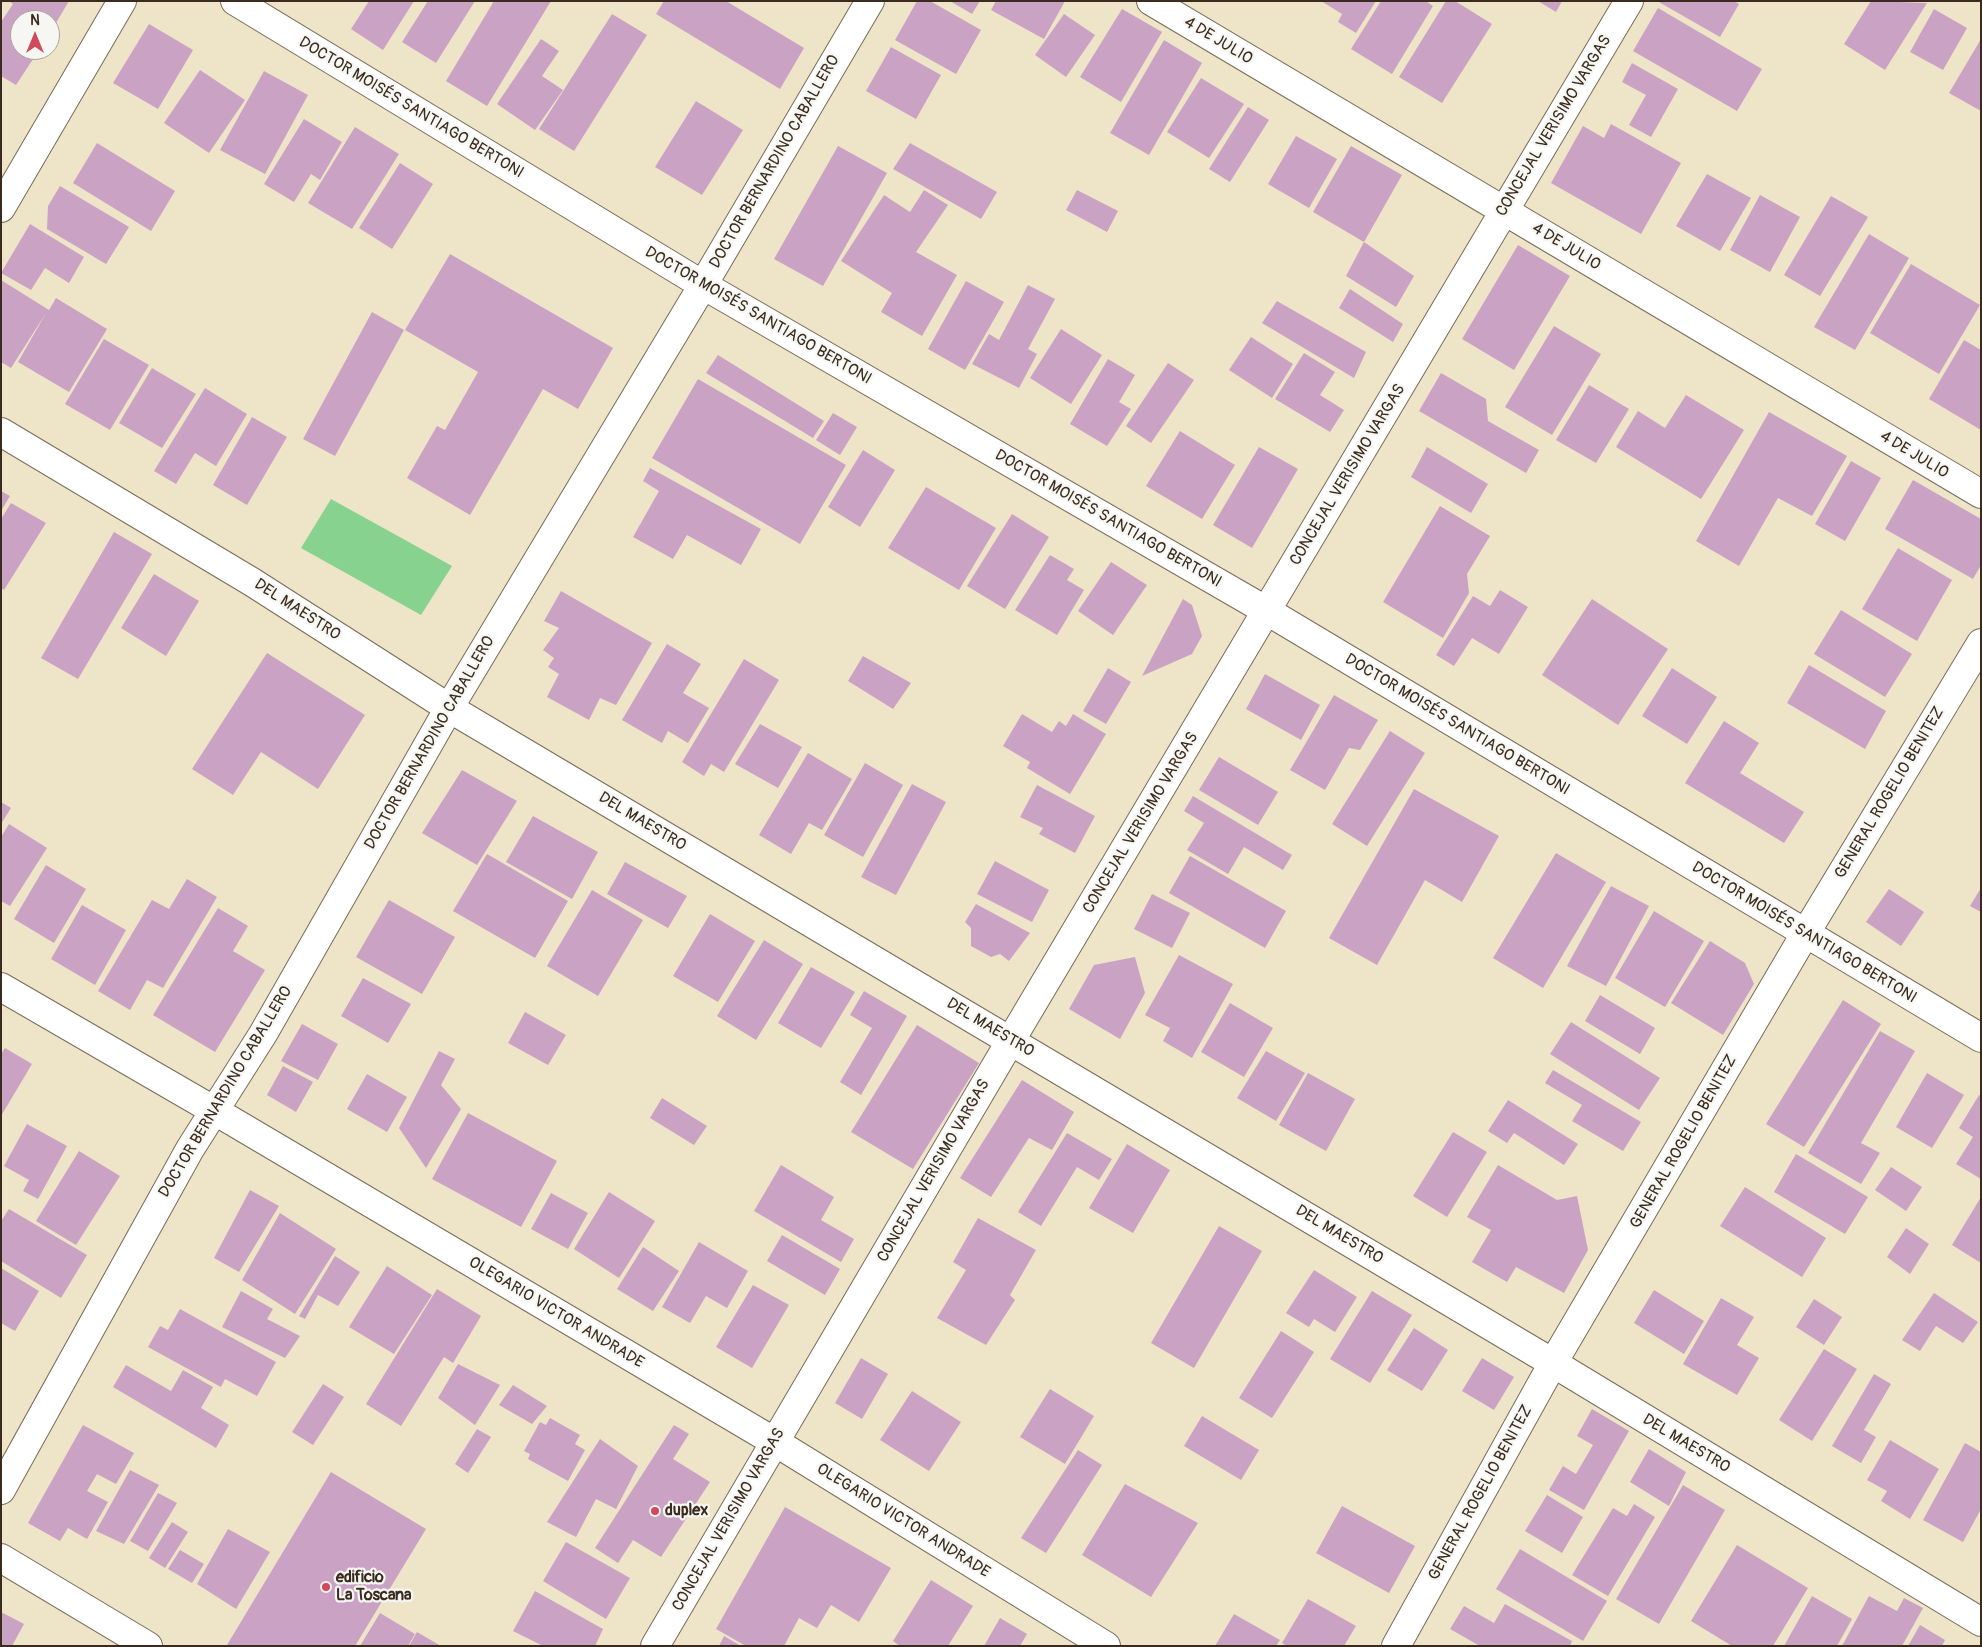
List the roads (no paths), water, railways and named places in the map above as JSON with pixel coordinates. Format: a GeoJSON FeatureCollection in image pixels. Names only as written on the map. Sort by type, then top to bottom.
{"type":"FeatureCollection","features":[{"type":"Feature","properties":{"kind":"street"},"geometry":{"type":"LineString","coordinates":[[1,208],[122,1]]}},
{"type":"Feature","properties":{"kind":"street","name":"DOCTOR MOISÉS SANTIAGO BERTONI"},"geometry":{"type":"LineString","coordinates":[[235,1],[703,285],[1267,611],[1981,1038]]}},
{"type":"Feature","properties":{"kind":"street","name":"DOCTOR BERNARDINO CABALLERO"},"geometry":{"type":"LineString","coordinates":[[1,1490],[154,1213],[214,1111],[268,1026],[449,708],[703,285],[870,1]]}},
{"type":"Feature","properties":{"kind":"street","name":"4 DE JULIO"},"geometry":{"type":"LineString","coordinates":[[1151,1],[1981,494]]}},
{"type":"Feature","properties":{"kind":"street","name":"CONCEJAL VERISIMO VARGAS"},"geometry":{"type":"LineString","coordinates":[[655,1646],[1011,1040],[1629,1]]}},
{"type":"Feature","properties":{"kind":"street","name":"DEL MAESTRO"},"geometry":{"type":"LineString","coordinates":[[1,432],[252,582],[449,708],[1553,1363],[1981,1622]]}},
{"type":"Feature","properties":{"kind":"street","name":"GENERAL ROGELIO BENITEZ"},"geometry":{"type":"LineString","coordinates":[[1396,1646],[1553,1363],[1806,934],[1981,643]]}},
{"type":"Feature","properties":{"kind":"street","name":"OLEGARIO VICTOR ANDRADE"},"geometry":{"type":"LineString","coordinates":[[1,988],[214,1111],[775,1442],[1106,1646]]}},
{"type":"Feature","properties":{"kind":"street"},"geometry":{"type":"LineString","coordinates":[[1,1558],[148,1646]]}},
{"type":"Feature","properties":{"kind":"place","name":"duplex"},"geometry":{"type":"Point","coordinates":[655,1511]}},
{"type":"Feature","properties":{"kind":"place","name":"edificio La Toscana"},"geometry":{"type":"Point","coordinates":[326,1587]}}]}
